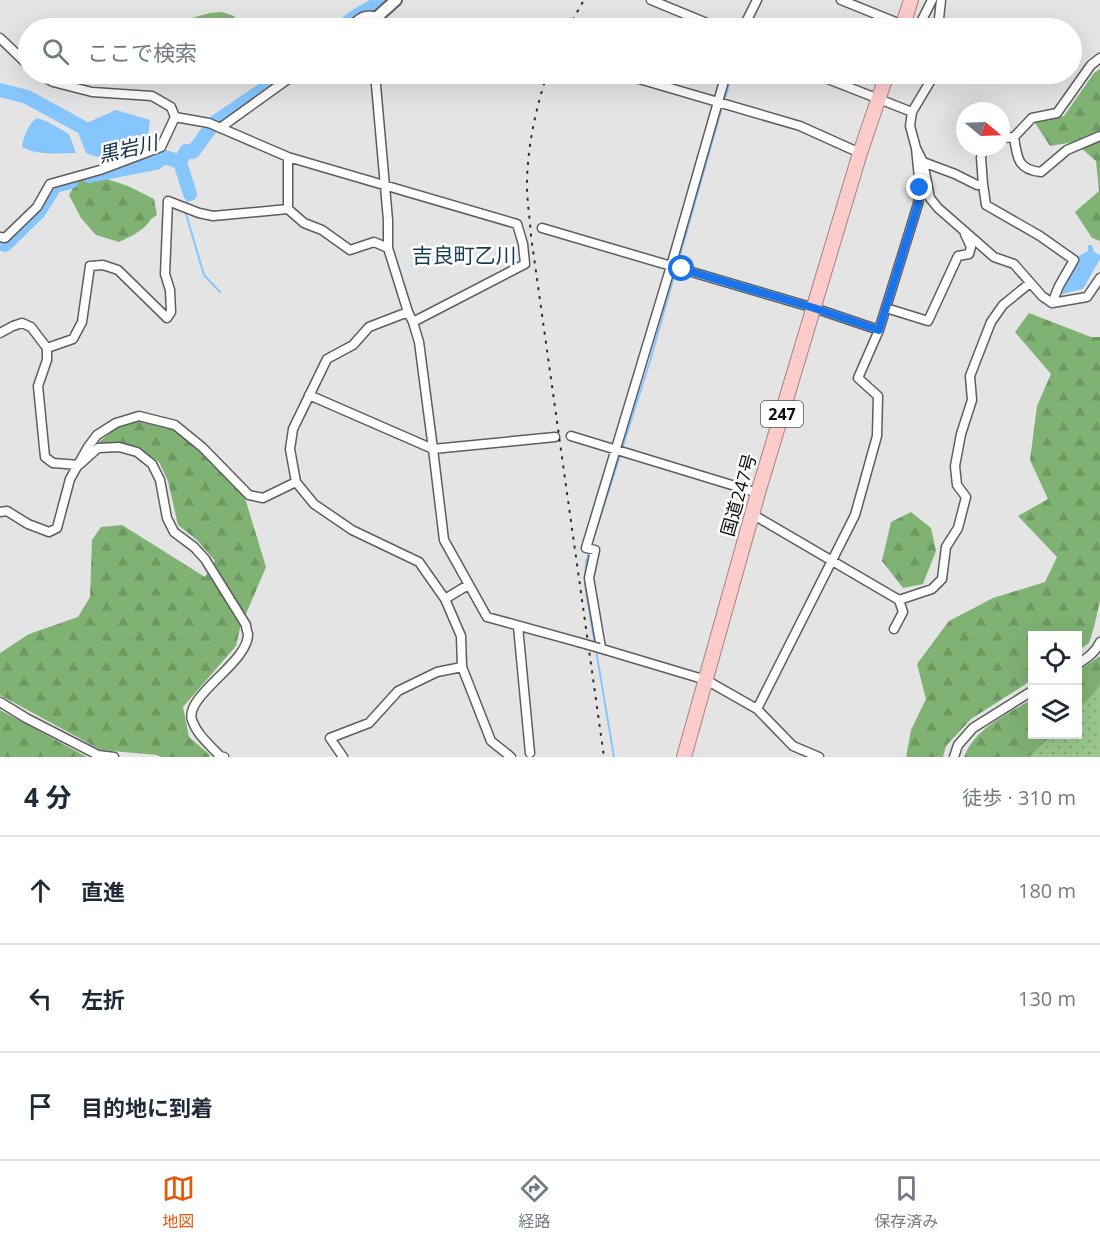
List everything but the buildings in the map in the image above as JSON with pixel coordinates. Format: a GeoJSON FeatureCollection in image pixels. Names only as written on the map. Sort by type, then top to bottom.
{"type":"FeatureCollection","features":[{"type":"Feature","properties":{"kind":"highway"},"geometry":{"type":"LineString","coordinates":[[905,18],[911,0]]}},
{"type":"Feature","properties":{"kind":"highway","name":"国道247号"},"geometry":{"type":"LineString","coordinates":[[684,757],[758,493],[860,153],[884,84]]}},
{"type":"Feature","properties":{"kind":"street"},"geometry":{"type":"LineString","coordinates":[[378,18],[396,0]]}},
{"type":"Feature","properties":{"kind":"street"},"geometry":{"type":"LineString","coordinates":[[651,0],[695,18]]}},
{"type":"Feature","properties":{"kind":"street"},"geometry":{"type":"LineString","coordinates":[[748,18],[757,0]]}},
{"type":"Feature","properties":{"kind":"street"},"geometry":{"type":"LineString","coordinates":[[841,0],[882,18]]}},
{"type":"Feature","properties":{"kind":"street"},"geometry":{"type":"LineString","coordinates":[[923,18],[932,0]]}},
{"type":"Feature","properties":{"kind":"street"},"geometry":{"type":"LineString","coordinates":[[939,18],[941,0]]}},
{"type":"Feature","properties":{"kind":"street"},"geometry":{"type":"LineString","coordinates":[[360,18],[363,15],[371,15],[372,18]]}},
{"type":"Feature","properties":{"kind":"street"},"geometry":{"type":"LineString","coordinates":[[0,38],[18,55]]}},
{"type":"Feature","properties":{"kind":"street"},"geometry":{"type":"LineString","coordinates":[[1082,78],[1091,65],[1100,58]]}},
{"type":"Feature","properties":{"kind":"street"},"geometry":{"type":"LineString","coordinates":[[0,237],[5,238],[37,207],[51,184],[100,170],[161,147],[175,117],[171,106],[152,96],[92,92],[61,84]]}},
{"type":"Feature","properties":{"kind":"street"},"geometry":{"type":"LineString","coordinates":[[220,128],[281,84]]}},
{"type":"Feature","properties":{"kind":"street"},"geometry":{"type":"LineString","coordinates":[[376,84],[388,220],[388,248],[419,342],[444,540],[487,617],[706,680],[757,709],[793,746],[819,757]]}},
{"type":"Feature","properties":{"kind":"street"},"geometry":{"type":"LineString","coordinates":[[657,84],[800,126],[860,153]]}},
{"type":"Feature","properties":{"kind":"street"},"geometry":{"type":"LineString","coordinates":[[600,648],[590,578],[591,549],[616,450],[672,266],[724,84]]}},
{"type":"Feature","properties":{"kind":"street"},"geometry":{"type":"LineString","coordinates":[[841,84],[912,112]]}},
{"type":"Feature","properties":{"kind":"street"},"geometry":{"type":"LineString","coordinates":[[929,84],[912,112],[909,126],[923,162],[930,198],[938,208],[994,257],[1014,264],[1042,296],[1052,303],[1087,297],[1100,278]]}},
{"type":"Feature","properties":{"kind":"street"},"geometry":{"type":"LineString","coordinates":[[1010,137],[1014,137],[1032,117],[1057,113],[1078,84]]}},
{"type":"Feature","properties":{"kind":"street"},"geometry":{"type":"LineString","coordinates":[[175,117],[209,123],[288,157],[518,224],[524,244],[525,264],[413,322]]}},
{"type":"Feature","properties":{"kind":"street"},"geometry":{"type":"LineString","coordinates":[[1014,137],[1021,164],[1028,171],[1041,172],[1067,150],[1100,136]]}},
{"type":"Feature","properties":{"kind":"street"},"geometry":{"type":"LineString","coordinates":[[757,709],[855,515],[877,436],[878,396],[858,378],[879,330],[918,204],[920,188],[916,148]]}},
{"type":"Feature","properties":{"kind":"street"},"geometry":{"type":"LineString","coordinates":[[981,156],[982,184],[986,205],[1040,236],[1074,260],[1052,303]]}},
{"type":"Feature","properties":{"kind":"street"},"geometry":{"type":"LineString","coordinates":[[288,157],[288,208],[304,224],[322,230],[350,250],[374,242],[388,248]]}},
{"type":"Feature","properties":{"kind":"street"},"geometry":{"type":"LineString","coordinates":[[923,162],[977,185],[982,184]]}},
{"type":"Feature","properties":{"kind":"street"},"geometry":{"type":"LineString","coordinates":[[47,348],[73,339],[82,322],[90,266],[102,265],[117,270],[167,318],[171,312],[171,290],[165,274],[168,201],[198,213],[213,216],[288,208]]}},
{"type":"Feature","properties":{"kind":"street"},"geometry":{"type":"LineString","coordinates":[[542,228],[814,308],[879,330]]}},
{"type":"Feature","properties":{"kind":"street"},"geometry":{"type":"LineString","coordinates":[[886,308],[928,321],[958,256],[969,254],[971,247],[964,231]]}},
{"type":"Feature","properties":{"kind":"street"},"geometry":{"type":"LineString","coordinates":[[899,600],[932,589],[942,579],[946,547],[958,528],[966,497],[957,485],[955,466],[961,434],[972,400],[970,376],[992,322],[1003,305],[1030,283]]}},
{"type":"Feature","properties":{"kind":"street"},"geometry":{"type":"LineString","coordinates":[[408,312],[369,327],[353,345],[327,359],[293,429],[290,449],[296,482],[314,504],[352,530],[419,562],[445,599],[461,636],[462,667],[491,741],[511,757]]}},
{"type":"Feature","properties":{"kind":"street"},"geometry":{"type":"LineString","coordinates":[[0,333],[22,323],[31,327],[47,348],[47,360],[38,386],[45,457],[53,463],[79,465],[98,448],[119,447],[137,452],[152,464],[160,480],[167,518],[174,532],[206,559],[246,625],[248,636],[244,648],[195,703],[190,713],[200,735],[220,756],[224,757]]}},
{"type":"Feature","properties":{"kind":"street"},"geometry":{"type":"LineString","coordinates":[[309,395],[433,449],[555,437]]}},
{"type":"Feature","properties":{"kind":"street"},"geometry":{"type":"LineString","coordinates":[[0,512],[7,511],[28,524],[49,532],[57,528],[70,479],[88,447],[97,435],[116,423],[139,416],[175,425],[202,447],[249,495],[263,498],[296,482]]}},
{"type":"Feature","properties":{"kind":"street"},"geometry":{"type":"LineString","coordinates":[[571,436],[758,493]]}},
{"type":"Feature","properties":{"kind":"street"},"geometry":{"type":"LineString","coordinates":[[752,514],[899,600],[903,612],[894,629]]}},
{"type":"Feature","properties":{"kind":"street"},"geometry":{"type":"LineString","coordinates":[[445,599],[468,585]]}},
{"type":"Feature","properties":{"kind":"street"},"geometry":{"type":"LineString","coordinates":[[518,626],[530,753]]}},
{"type":"Feature","properties":{"kind":"street"},"geometry":{"type":"LineString","coordinates":[[1082,661],[1097,649],[1100,642]]}},
{"type":"Feature","properties":{"kind":"street"},"geometry":{"type":"LineString","coordinates":[[342,757],[330,738],[369,723],[398,691],[437,672],[462,667]]}},
{"type":"Feature","properties":{"kind":"street"},"geometry":{"type":"LineString","coordinates":[[954,757],[958,745],[973,728],[1028,694]]}},
{"type":"Feature","properties":{"kind":"street"},"geometry":{"type":"LineString","coordinates":[[0,702],[98,755],[114,757]]}},
{"type":"Feature","properties":{"kind":"green space"},"geometry":{"type":"Polygon","coordinates":[[[222,12],[235,18],[192,18],[222,12]]]}},
{"type":"Feature","properties":{"kind":"green space"},"geometry":{"type":"Polygon","coordinates":[[[1100,69],[1100,241],[1092,238],[1075,212],[1099,191],[1096,161],[1074,142],[1050,146],[1035,123],[1064,116],[1094,73],[1100,69]]]}},
{"type":"Feature","properties":{"kind":"green space"},"geometry":{"type":"Polygon","coordinates":[[[98,176],[128,186],[154,199],[157,215],[141,230],[119,242],[96,235],[81,218],[69,195],[77,181],[98,176]]]}},
{"type":"Feature","properties":{"kind":"green space"},"geometry":{"type":"Polygon","coordinates":[[[1029,313],[1091,337],[1100,337],[1100,601],[1094,627],[1089,643],[1082,648],[1082,631],[1028,631],[1028,683],[971,719],[946,746],[943,757],[906,757],[911,730],[926,699],[917,664],[949,621],[993,598],[1045,582],[1057,557],[1018,516],[1048,499],[1030,460],[1037,406],[1051,374],[1015,332],[1029,313]]]}},
{"type":"Feature","properties":{"kind":"green space"},"geometry":{"type":"Polygon","coordinates":[[[139,420],[173,429],[199,449],[245,498],[266,567],[240,628],[236,646],[183,707],[189,737],[210,755],[209,757],[161,757],[101,750],[0,695],[0,653],[29,634],[78,617],[90,597],[92,540],[101,527],[122,525],[205,577],[215,561],[197,540],[178,525],[168,481],[159,462],[140,449],[119,443],[98,443],[116,428],[139,420]]]}},
{"type":"Feature","properties":{"kind":"green space"},"geometry":{"type":"Polygon","coordinates":[[[911,512],[931,528],[936,551],[923,584],[903,588],[882,561],[891,522],[911,512]]]}},
{"type":"Feature","properties":{"kind":"green space"},"geometry":{"type":"Polygon","coordinates":[[[1100,656],[1100,685],[1082,706],[1082,685],[1082,668],[1100,656]]]}},
{"type":"Feature","properties":{"kind":"green space"},"geometry":{"type":"Polygon","coordinates":[[[1100,672],[1100,757],[1020,757],[1038,739],[1082,739],[1082,693],[1100,672]]]}},
{"type":"Feature","properties":{"kind":"green space"},"geometry":{"type":"Polygon","coordinates":[[[1028,701],[1028,739],[1048,739],[1029,757],[964,757],[976,738],[1003,716],[1028,701]]]}},
{"type":"Feature","properties":{"kind":"green space"},"geometry":{"type":"Polygon","coordinates":[[[0,710],[87,757],[0,757],[0,710]]]}},
{"type":"Feature","properties":{"kind":"water"},"geometry":{"type":"Polygon","coordinates":[[[116,110],[150,120],[147,145],[110,158],[86,153],[79,135],[84,124],[116,110]]]}},
{"type":"Feature","properties":{"kind":"water"},"geometry":{"type":"Polygon","coordinates":[[[37,118],[69,134],[76,153],[42,153],[22,147],[31,123],[37,118]]]}},
{"type":"Feature","properties":{"kind":"water"},"geometry":{"type":"Polygon","coordinates":[[[1088,245],[1092,245],[1094,252],[1100,255],[1100,259],[1083,289],[1058,295],[1078,262],[1077,257],[1088,251],[1088,245]]]}},
{"type":"Feature","properties":{"kind":"waterway","name":"黒岩川"},"geometry":{"type":"LineString","coordinates":[[354,18],[384,0]]}},
{"type":"Feature","properties":{"kind":"waterway"},"geometry":{"type":"LineString","coordinates":[[746,14],[752,0]]}},
{"type":"Feature","properties":{"kind":"waterway","name":"黒岩川"},"geometry":{"type":"LineString","coordinates":[[89,176],[156,163],[165,157],[180,162],[186,151],[193,152],[215,122],[271,84]]}},
{"type":"Feature","properties":{"kind":"waterway"},"geometry":{"type":"LineString","coordinates":[[724,102],[729,84]]}},
{"type":"Feature","properties":{"kind":"waterway"},"geometry":{"type":"LineString","coordinates":[[0,90],[27,97],[82,127]]}},
{"type":"Feature","properties":{"kind":"waterway"},"geometry":{"type":"LineString","coordinates":[[595,645],[585,585],[586,562],[650,361],[722,107]]}},
{"type":"Feature","properties":{"kind":"waterway"},"geometry":{"type":"LineString","coordinates":[[180,162],[190,194]]}},
{"type":"Feature","properties":{"kind":"waterway","name":"黒岩川"},"geometry":{"type":"LineString","coordinates":[[5,245],[39,212],[55,186],[71,182]]}},
{"type":"Feature","properties":{"kind":"waterway"},"geometry":{"type":"LineString","coordinates":[[186,205],[190,194]]}},
{"type":"Feature","properties":{"kind":"waterway"},"geometry":{"type":"LineString","coordinates":[[186,214],[204,275],[220,292]]}},
{"type":"Feature","properties":{"kind":"waterway"},"geometry":{"type":"LineString","coordinates":[[596,650],[614,757]]}},
{"type":"Feature","properties":{"kind":"railway"},"geometry":{"type":"LineString","coordinates":[[574,18],[584,0]]}},
{"type":"Feature","properties":{"kind":"railway"},"geometry":{"type":"LineString","coordinates":[[544,84],[530,142],[527,171],[528,204],[604,757]]}},
{"type":"Feature","properties":{"kind":"district","name":"吉良町乙川"},"geometry":{"type":"Point","coordinates":[464,256]}},
{"type":"Feature","properties":{"kind":"route"},"geometry":{"type":"LineString","coordinates":[[682,269],[879,330],[918,204],[920,188]]}}]}
